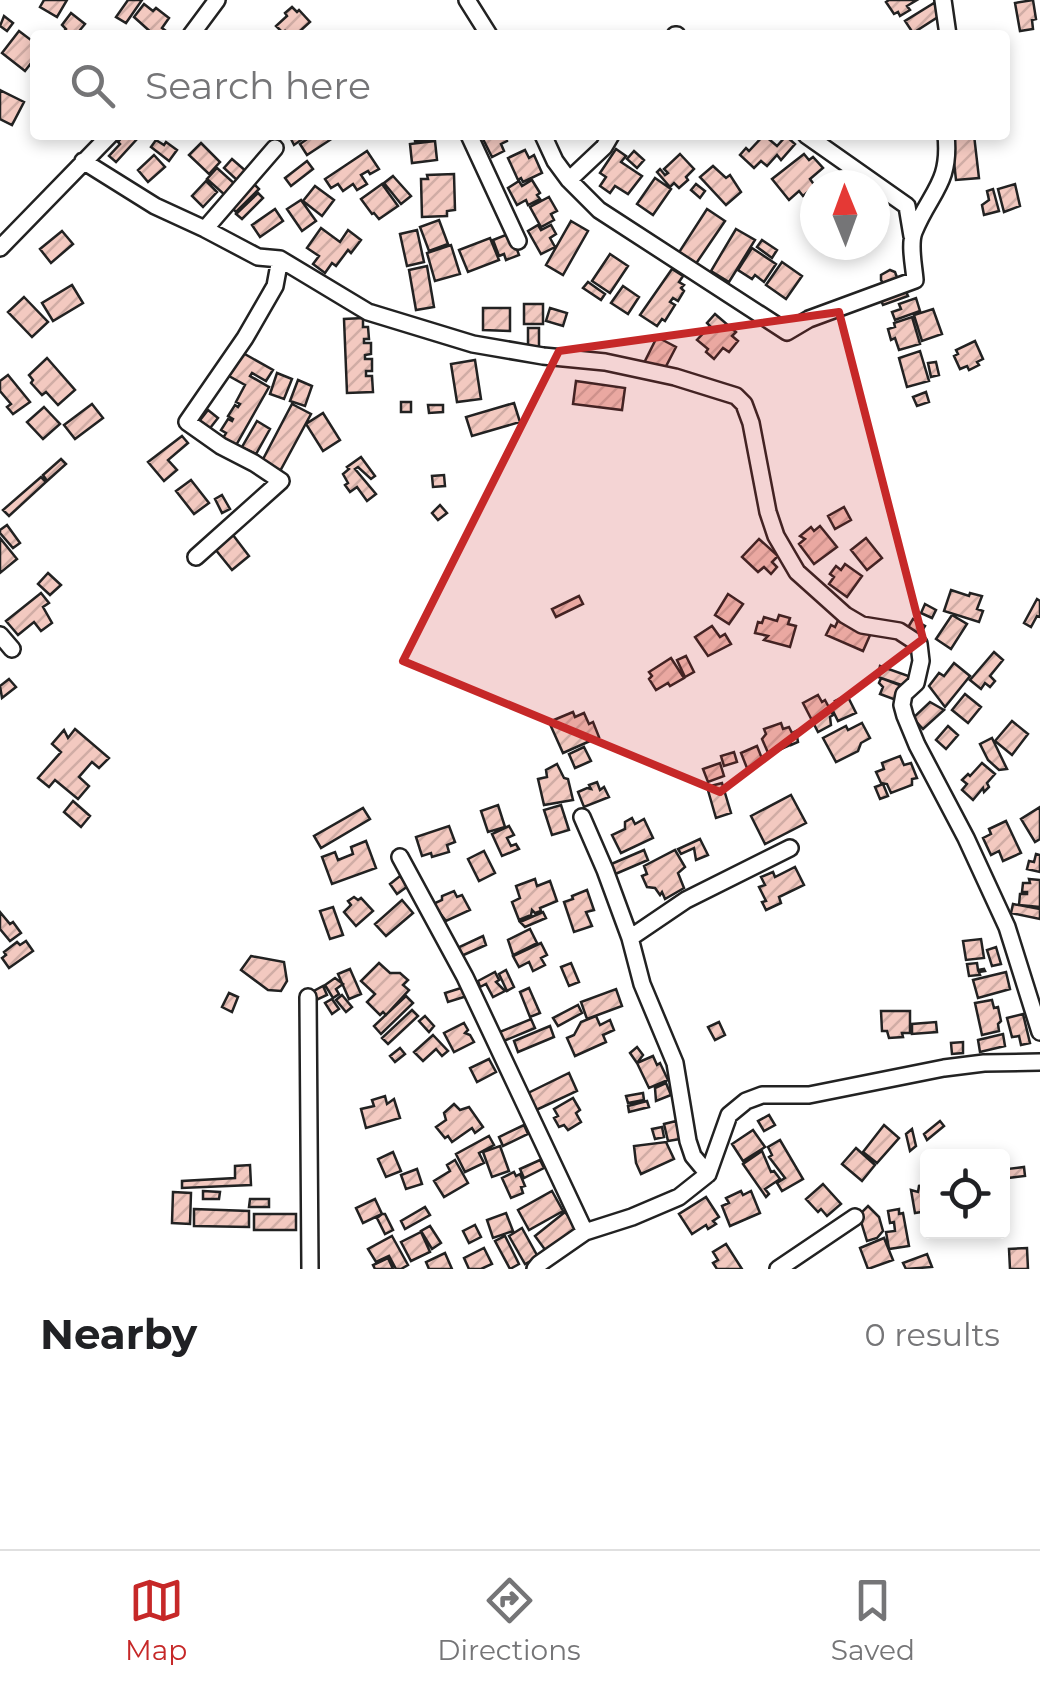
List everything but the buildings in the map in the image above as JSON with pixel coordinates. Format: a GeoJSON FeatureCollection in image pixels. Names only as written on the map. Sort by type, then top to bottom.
{"type":"FeatureCollection","features":[{"type":"Feature","properties":{"kind":"street"},"geometry":{"type":"LineString","coordinates":[[195,30],[217,0]]}},
{"type":"Feature","properties":{"kind":"street"},"geometry":{"type":"LineString","coordinates":[[468,0],[486,30]]}},
{"type":"Feature","properties":{"kind":"street"},"geometry":{"type":"LineString","coordinates":[[943,0],[947,30]]}},
{"type":"Feature","properties":{"kind":"street"},"geometry":{"type":"LineString","coordinates":[[0,248],[105,140]]}},
{"type":"Feature","properties":{"kind":"street"},"geometry":{"type":"LineString","coordinates":[[471,140],[518,241]]}},
{"type":"Feature","properties":{"kind":"street"},"geometry":{"type":"LineString","coordinates":[[545,140],[569,180],[599,210],[787,332],[809,319],[915,280],[907,206],[813,140]]}},
{"type":"Feature","properties":{"kind":"street"},"geometry":{"type":"LineString","coordinates":[[569,180],[609,140]]}},
{"type":"Feature","properties":{"kind":"street"},"geometry":{"type":"LineString","coordinates":[[912,236],[939,190],[948,156],[946,140]]}},
{"type":"Feature","properties":{"kind":"street"},"geometry":{"type":"LineString","coordinates":[[205,228],[275,148]]}},
{"type":"Feature","properties":{"kind":"street"},"geometry":{"type":"LineString","coordinates":[[83,161],[156,206],[258,258],[280,259],[368,312],[473,344],[605,362],[675,377],[736,396],[744,404],[751,423],[776,536],[797,572],[845,616],[862,625],[900,631],[919,644],[921,661],[916,683],[904,694],[904,716],[1007,927],[1040,1032]]}},
{"type":"Feature","properties":{"kind":"street"},"geometry":{"type":"LineString","coordinates":[[196,557],[281,481],[188,422],[275,286],[280,259]]}},
{"type":"Feature","properties":{"kind":"street"},"geometry":{"type":"LineString","coordinates":[[0,635],[12,649]]}},
{"type":"Feature","properties":{"kind":"street"},"geometry":{"type":"LineString","coordinates":[[582,817],[675,1063],[693,1156],[708,1174]]}},
{"type":"Feature","properties":{"kind":"street"},"geometry":{"type":"LineString","coordinates":[[630,938],[686,900],[790,848]]}},
{"type":"Feature","properties":{"kind":"street"},"geometry":{"type":"LineString","coordinates":[[400,857],[465,977],[584,1232]]}},
{"type":"Feature","properties":{"kind":"street"},"geometry":{"type":"LineString","coordinates":[[308,997],[310,1269]]}},
{"type":"Feature","properties":{"kind":"street"},"geometry":{"type":"LineString","coordinates":[[535,1269],[584,1232],[680,1197],[708,1174],[729,1116],[746,1101],[762,1096],[809,1095],[944,1068],[1040,1062]]}},
{"type":"Feature","properties":{"kind":"street"},"geometry":{"type":"LineString","coordinates":[[778,1269],[856,1217]]}},
{"type":"Feature","properties":{"kind":"highlighted area"},"geometry":{"type":"Polygon","coordinates":[[[839,312],[923,639],[720,792],[403,661],[559,351],[839,312]]]}}]}
